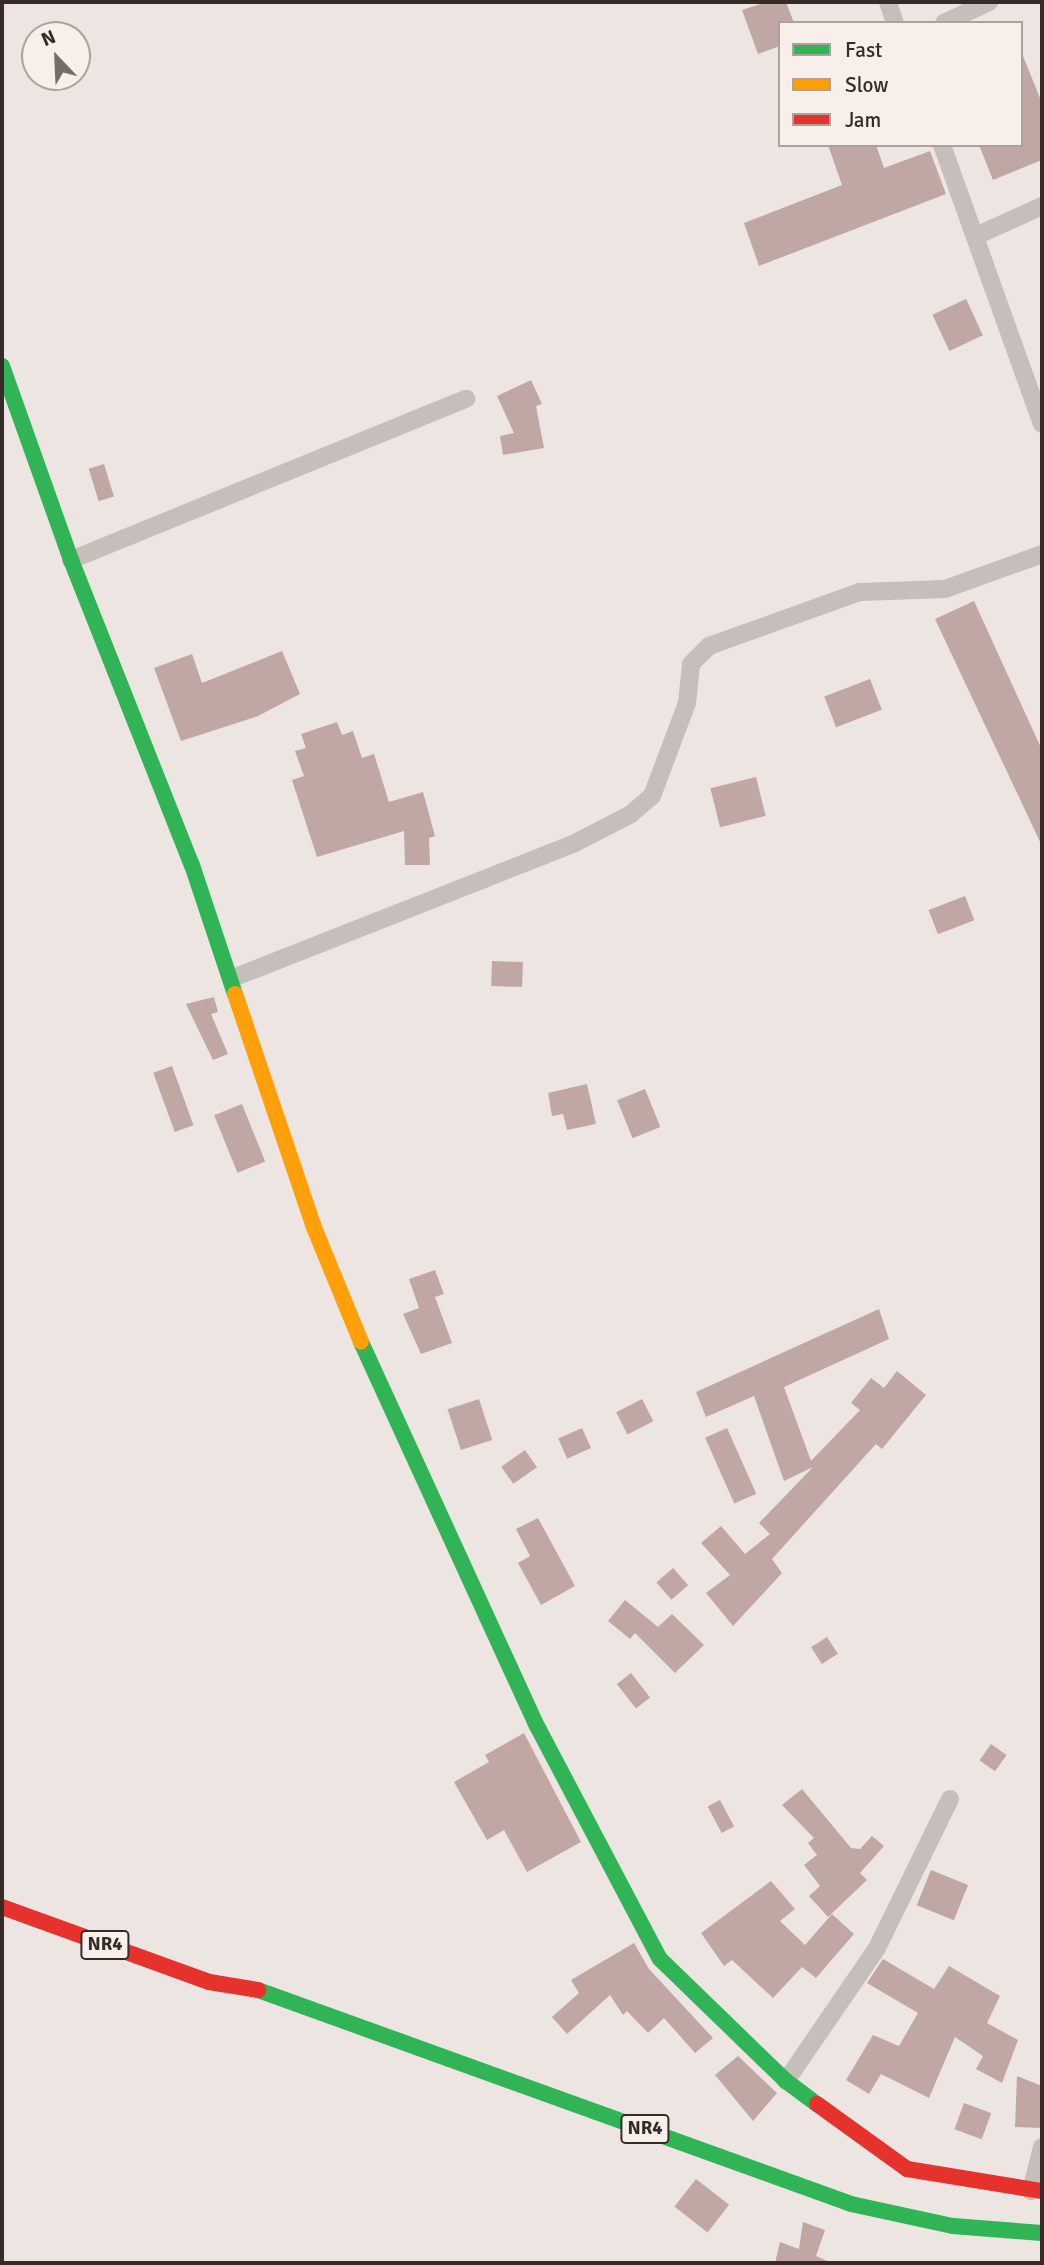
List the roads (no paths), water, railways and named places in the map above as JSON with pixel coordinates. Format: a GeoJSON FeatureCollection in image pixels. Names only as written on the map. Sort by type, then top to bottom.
{"type":"FeatureCollection","features":[{"type":"Feature","properties":{"kind":"main road"},"geometry":{"type":"LineString","coordinates":[[2,366],[71,560],[233,978],[318,1237],[401,1439],[537,1726],[665,1966],[786,2081],[907,2169],[1037,2191]]}},
{"type":"Feature","properties":{"kind":"main road","name":"NR4"},"geometry":{"type":"LineString","coordinates":[[2,1907],[209,1982],[256,1989],[851,2204],[953,2226],[1042,2233]]}},
{"type":"Feature","properties":{"kind":"street"},"geometry":{"type":"LineString","coordinates":[[888,2],[894,21]]}},
{"type":"Feature","properties":{"kind":"street"},"geometry":{"type":"LineString","coordinates":[[948,21],[989,2]]}},
{"type":"Feature","properties":{"kind":"street"},"geometry":{"type":"LineString","coordinates":[[943,147],[978,235],[1042,424]]}},
{"type":"Feature","properties":{"kind":"street"},"geometry":{"type":"LineString","coordinates":[[978,235],[1042,206]]}},
{"type":"Feature","properties":{"kind":"street"},"geometry":{"type":"LineString","coordinates":[[71,560],[466,399]]}},
{"type":"Feature","properties":{"kind":"street"},"geometry":{"type":"LineString","coordinates":[[233,978],[573,844],[631,814],[653,796],[687,704],[691,663],[709,646],[860,592],[945,589],[1042,554]]}},
{"type":"Feature","properties":{"kind":"street"},"geometry":{"type":"LineString","coordinates":[[786,2081],[877,1948],[950,1800]]}},
{"type":"Feature","properties":{"kind":"street"},"geometry":{"type":"LineString","coordinates":[[1037,2191],[1042,2147]]}}]}
